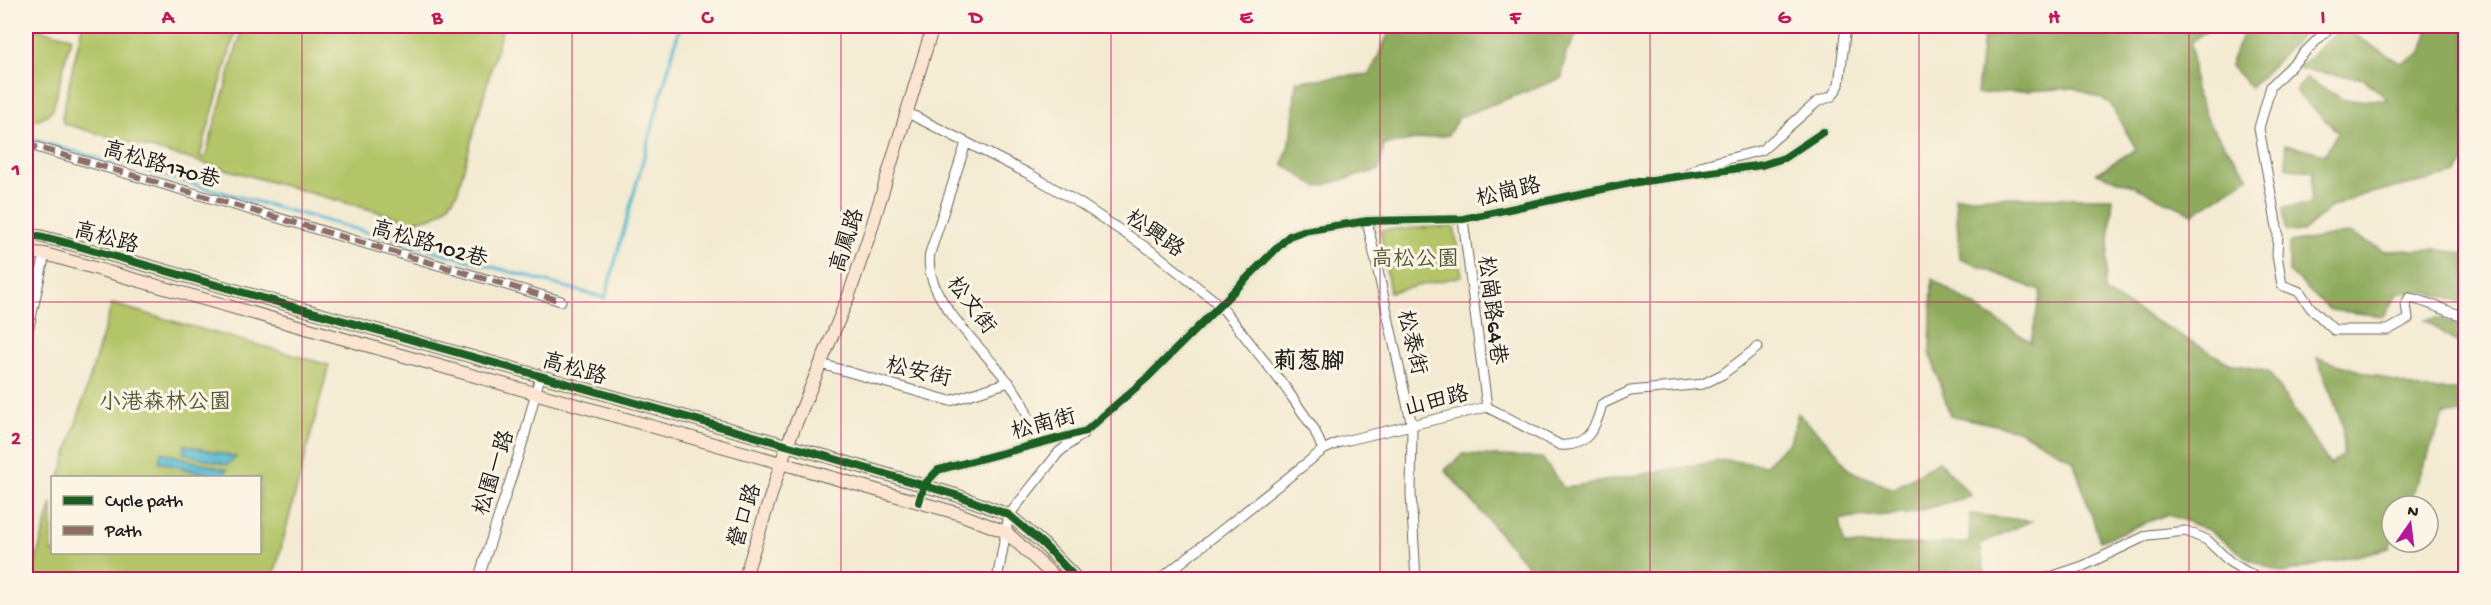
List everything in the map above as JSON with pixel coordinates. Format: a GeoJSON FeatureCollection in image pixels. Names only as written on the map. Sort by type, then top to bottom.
{"type":"FeatureCollection","features":[{"type":"Feature","properties":{"kind":"street","name":"高鳳路"},"geometry":{"type":"LineString","coordinates":[[781,462],[852,285],[908,112],[933,26]]}},
{"type":"Feature","properties":{"kind":"street"},"geometry":{"type":"LineString","coordinates":[[1684,176],[1704,165],[1762,150],[1817,102],[1832,96],[1839,85],[1846,26]]}},
{"type":"Feature","properties":{"kind":"street"},"geometry":{"type":"LineString","coordinates":[[2331,26],[2271,86],[2259,128],[2278,233],[2277,255],[2282,285],[2300,292],[2310,308],[2334,330],[2388,330],[2408,319],[2406,304],[2409,297],[2429,302],[2453,314],[2466,316]]}},
{"type":"Feature","properties":{"kind":"street","name":"松興路"},"geometry":{"type":"LineString","coordinates":[[908,112],[1081,204],[1156,254],[1220,305],[1291,395],[1314,429],[1323,450]]}},
{"type":"Feature","properties":{"kind":"street","name":"松崗路"},"geometry":{"type":"LineString","coordinates":[[1220,305],[1289,236],[1303,231],[1367,221],[1463,219],[1580,192],[1762,165],[1784,158],[1822,132]]}},
{"type":"Feature","properties":{"kind":"street","name":"松文街"},"geometry":{"type":"LineString","coordinates":[[966,143],[927,266],[936,291],[945,307],[1009,382],[1020,399],[1036,443]]}},
{"type":"Feature","properties":{"kind":"street","name":"高松路170巷"},"geometry":{"type":"LineString","coordinates":[[26,144],[288,221]]}},
{"type":"Feature","properties":{"kind":"street","name":"松崗路64巷"},"geometry":{"type":"LineString","coordinates":[[1463,219],[1486,407]]}},
{"type":"Feature","properties":{"kind":"street","name":"高松路102巷"},"geometry":{"type":"LineString","coordinates":[[288,221],[561,301]]}},
{"type":"Feature","properties":{"kind":"street","name":"松泰街"},"geometry":{"type":"LineString","coordinates":[[1367,221],[1412,426],[1411,494],[1416,579]]}},
{"type":"Feature","properties":{"kind":"street"},"geometry":{"type":"LineString","coordinates":[[26,227],[39,236],[45,254],[26,338]]}},
{"type":"Feature","properties":{"kind":"street"},"geometry":{"type":"LineString","coordinates":[[26,237],[39,236]]}},
{"type":"Feature","properties":{"kind":"street","name":"高松路"},"geometry":{"type":"LineString","coordinates":[[39,236],[924,485],[1009,516],[1043,544],[1078,579]]}},
{"type":"Feature","properties":{"kind":"street","name":"高松路"},"geometry":{"type":"LineString","coordinates":[[26,252],[45,254],[919,502],[1006,532],[1058,579]]}},
{"type":"Feature","properties":{"kind":"street","name":"松南街"},"geometry":{"type":"LineString","coordinates":[[924,485],[938,470],[1086,431],[1148,377],[1220,305]]}},
{"type":"Feature","properties":{"kind":"street","name":"山田路"},"geometry":{"type":"LineString","coordinates":[[1162,579],[1206,540],[1323,450],[1357,436],[1412,426],[1486,407],[1560,445],[1571,446],[1582,441],[1592,432],[1602,404],[1630,391],[1703,384],[1723,374],[1758,347]]}},
{"type":"Feature","properties":{"kind":"street","name":"松安街"},"geometry":{"type":"LineString","coordinates":[[821,364],[950,401],[1009,382]]}},
{"type":"Feature","properties":{"kind":"street","name":"松園一路"},"geometry":{"type":"LineString","coordinates":[[478,579],[524,438],[540,376]]}},
{"type":"Feature","properties":{"kind":"street"},"geometry":{"type":"LineString","coordinates":[[997,579],[1009,516],[1059,452],[1086,431]]}},
{"type":"Feature","properties":{"kind":"street","name":"營口路"},"geometry":{"type":"LineString","coordinates":[[744,579],[781,462]]}},
{"type":"Feature","properties":{"kind":"street"},"geometry":{"type":"LineString","coordinates":[[919,502],[924,485]]}},
{"type":"Feature","properties":{"kind":"street"},"geometry":{"type":"LineString","coordinates":[[2041,579],[2083,566],[2148,535],[2186,531],[2207,540],[2230,562],[2260,579]]}},
{"type":"Feature","properties":{"kind":"green space"},"geometry":{"type":"Polygon","coordinates":[[[26,26],[71,37],[53,109],[34,121],[26,121],[26,26]]]}},
{"type":"Feature","properties":{"kind":"green space"},"geometry":{"type":"Polygon","coordinates":[[[82,26],[237,26],[200,156],[205,158],[243,26],[503,26],[457,193],[439,214],[411,221],[64,124],[62,117],[82,26]]]}},
{"type":"Feature","properties":{"kind":"green space"},"geometry":{"type":"Polygon","coordinates":[[[1415,26],[1582,26],[1566,53],[1562,78],[1459,117],[1448,135],[1384,145],[1379,170],[1317,187],[1283,164],[1292,135],[1296,81],[1370,74],[1390,30],[1413,30],[1415,26]]]}},
{"type":"Feature","properties":{"kind":"green space"},"geometry":{"type":"Polygon","coordinates":[[[1984,26],[2213,26],[2191,42],[2195,90],[2210,125],[2249,177],[2193,214],[2129,184],[2096,173],[2136,149],[2109,102],[2075,88],[1977,94],[1984,26]]]}},
{"type":"Feature","properties":{"kind":"green space"},"geometry":{"type":"Polygon","coordinates":[[[2232,26],[2311,26],[2251,87],[2230,65],[2243,32],[2232,26]]]}},
{"type":"Feature","properties":{"kind":"green space"},"geometry":{"type":"Polygon","coordinates":[[[2429,26],[2465,26],[2465,161],[2457,174],[2362,195],[2330,208],[2302,232],[2286,231],[2283,208],[2310,204],[2313,171],[2287,168],[2285,144],[2325,154],[2338,132],[2295,92],[2305,78],[2344,100],[2388,100],[2364,79],[2297,69],[2342,27],[2400,63],[2420,55],[2429,26]]]}},
{"type":"Feature","properties":{"kind":"green space"},"geometry":{"type":"Polygon","coordinates":[[[1955,197],[2113,198],[2104,292],[2229,363],[2269,372],[2330,465],[2343,455],[2343,426],[2317,358],[2423,390],[2459,390],[2465,383],[2465,413],[2444,414],[2413,494],[2380,494],[2380,550],[2283,573],[2249,559],[2208,530],[2168,514],[2100,541],[2073,460],[2018,430],[1950,415],[1930,353],[1932,279],[2031,342],[2041,291],[1960,259],[1955,197]]]}},
{"type":"Feature","properties":{"kind":"green space","name":"高松公園"},"geometry":{"type":"Polygon","coordinates":[[[1454,226],[1462,276],[1390,292],[1380,230],[1454,226]]]}},
{"type":"Feature","properties":{"kind":"green space"},"geometry":{"type":"Polygon","coordinates":[[[2348,233],[2386,251],[2435,249],[2465,254],[2465,303],[2427,292],[2399,293],[2384,316],[2330,310],[2289,272],[2289,243],[2348,233]]]}},
{"type":"Feature","properties":{"kind":"green space","name":"小港森林公園"},"geometry":{"type":"Polygon","coordinates":[[[112,304],[329,365],[273,579],[259,579],[238,574],[236,580],[30,580],[51,506],[51,554],[261,554],[261,476],[60,476],[112,304]]]}},
{"type":"Feature","properties":{"kind":"green space"},"geometry":{"type":"Polygon","coordinates":[[[2438,318],[2465,328],[2465,348],[2425,320],[2438,318]]]}},
{"type":"Feature","properties":{"kind":"green space"},"geometry":{"type":"Polygon","coordinates":[[[1798,413],[1837,452],[1849,470],[1893,489],[1939,461],[1972,496],[1907,514],[1839,520],[1844,545],[1969,543],[1970,514],[2031,521],[1980,544],[1986,579],[1539,579],[1445,470],[1463,454],[1542,458],[1564,488],[1725,460],[1765,465],[1790,441],[1798,413]]]}},
{"type":"Feature","properties":{"kind":"water"},"geometry":{"type":"Polygon","coordinates":[[[185,445],[236,457],[227,465],[183,453],[185,445]]]}},
{"type":"Feature","properties":{"kind":"water"},"geometry":{"type":"Polygon","coordinates":[[[161,452],[227,470],[222,476],[213,476],[159,462],[161,452]]]}},
{"type":"Feature","properties":{"kind":"waterway"},"geometry":{"type":"LineString","coordinates":[[26,138],[605,298],[680,26]]}},
{"type":"Feature","properties":{"kind":"marked path"},"geometry":{"type":"LineString","coordinates":[[26,144],[561,301]]}},
{"type":"Feature","properties":{"kind":"cycle path"},"geometry":{"type":"LineString","coordinates":[[919,502],[924,485],[938,470],[1086,431],[1148,377],[1289,236],[1303,231],[1367,221],[1463,219],[1631,183],[1762,165],[1784,158],[1823,132]]}},
{"type":"Feature","properties":{"kind":"cycle path"},"geometry":{"type":"LineString","coordinates":[[26,237],[39,236],[67,243],[825,456],[959,496],[1009,515],[1043,544],[1078,580]]}},
{"type":"Feature","properties":{"kind":"district","name":"莿葱腳"},"geometry":{"type":"Point","coordinates":[1309,360]}}]}
